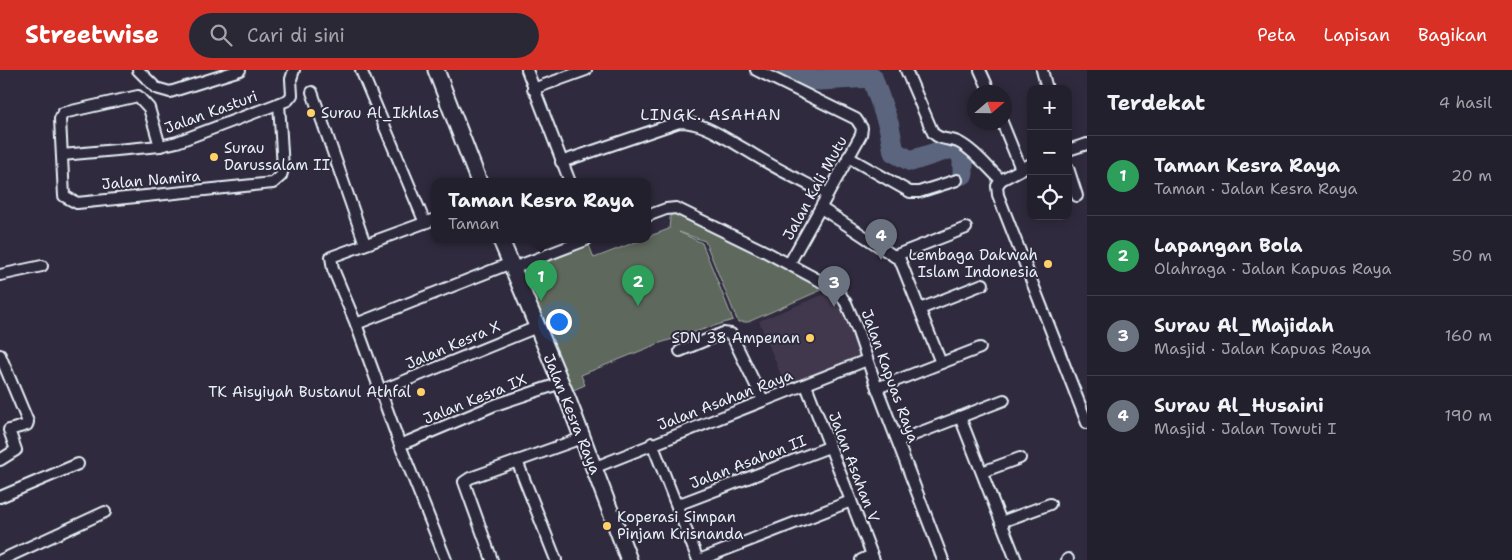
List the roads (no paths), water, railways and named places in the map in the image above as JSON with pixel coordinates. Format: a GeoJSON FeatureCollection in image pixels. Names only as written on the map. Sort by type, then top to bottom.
{"type":"FeatureCollection","features":[{"type":"Feature","properties":{"kind":"street"},"geometry":{"type":"LineString","coordinates":[[141,74],[154,70]]}},
{"type":"Feature","properties":{"kind":"street"},"geometry":{"type":"LineString","coordinates":[[141,74],[159,90],[174,92],[240,70]]}},
{"type":"Feature","properties":{"kind":"street"},"geometry":{"type":"LineString","coordinates":[[279,103],[292,96],[291,79],[294,70]]}},
{"type":"Feature","properties":{"kind":"street"},"geometry":{"type":"LineString","coordinates":[[361,70],[430,221],[333,256],[330,259],[400,445],[446,560]]}},
{"type":"Feature","properties":{"kind":"street"},"geometry":{"type":"LineString","coordinates":[[436,70],[477,178]]}},
{"type":"Feature","properties":{"kind":"street"},"geometry":{"type":"LineString","coordinates":[[527,70],[568,178]]}},
{"type":"Feature","properties":{"kind":"street"},"geometry":{"type":"LineString","coordinates":[[534,88],[586,70]]}},
{"type":"Feature","properties":{"kind":"street","name":"Jalan Kali Mutu"},"geometry":{"type":"LineString","coordinates":[[756,70],[859,121],[862,128],[862,133],[789,264]]}},
{"type":"Feature","properties":{"kind":"street"},"geometry":{"type":"LineString","coordinates":[[906,70],[933,132],[939,138],[957,141],[1001,180]]}},
{"type":"Feature","properties":{"kind":"street"},"geometry":{"type":"LineString","coordinates":[[980,70],[987,85]]}},
{"type":"Feature","properties":{"kind":"street"},"geometry":{"type":"LineString","coordinates":[[1042,70],[1046,85]]}},
{"type":"Feature","properties":{"kind":"street"},"geometry":{"type":"LineString","coordinates":[[312,92],[365,244]]}},
{"type":"Feature","properties":{"kind":"street"},"geometry":{"type":"LineString","coordinates":[[62,155],[60,119],[64,113],[130,96],[141,97],[148,105],[160,146]]}},
{"type":"Feature","properties":{"kind":"street","name":"Jalan Kasturi"},"geometry":{"type":"LineString","coordinates":[[62,155],[160,146],[279,103]]}},
{"type":"Feature","properties":{"kind":"street","name":"Jalan Namira"},"geometry":{"type":"LineString","coordinates":[[62,155],[63,192],[67,199],[77,202],[275,182],[281,176],[283,169],[279,103]]}},
{"type":"Feature","properties":{"kind":"street"},"geometry":{"type":"LineString","coordinates":[[561,162],[665,126],[687,122],[709,128],[747,151],[828,194]]}},
{"type":"Feature","properties":{"kind":"street"},"geometry":{"type":"LineString","coordinates":[[1006,130],[1026,167],[1001,180],[997,186],[998,195],[1087,423]]}},
{"type":"Feature","properties":{"kind":"street"},"geometry":{"type":"LineString","coordinates":[[1072,149],[1087,144]]}},
{"type":"Feature","properties":{"kind":"street"},"geometry":{"type":"LineString","coordinates":[[848,157],[910,192],[919,192],[957,180]]}},
{"type":"Feature","properties":{"kind":"street"},"geometry":{"type":"LineString","coordinates":[[1070,175],[1078,196]]}},
{"type":"Feature","properties":{"kind":"street","name":"Jalan Kapuas Raya"},"geometry":{"type":"LineString","coordinates":[[651,215],[666,209],[676,208],[837,290],[846,303],[943,560]]}},
{"type":"Feature","properties":{"kind":"street"},"geometry":{"type":"LineString","coordinates":[[821,208],[902,263],[941,363]]}},
{"type":"Feature","properties":{"kind":"street"},"geometry":{"type":"LineString","coordinates":[[894,256],[966,228]]}},
{"type":"Feature","properties":{"kind":"street","name":"Jalan Kesra Raya"},"geometry":{"type":"LineString","coordinates":[[503,243],[561,383],[629,560]]}},
{"type":"Feature","properties":{"kind":"street"},"geometry":{"type":"LineString","coordinates":[[356,324],[512,265],[577,243]]}},
{"type":"Feature","properties":{"kind":"street"},"geometry":{"type":"LineString","coordinates":[[0,275],[42,266]]}},
{"type":"Feature","properties":{"kind":"street"},"geometry":{"type":"LineString","coordinates":[[920,309],[983,284]]}},
{"type":"Feature","properties":{"kind":"street","name":"Jalan Kesra X"},"geometry":{"type":"LineString","coordinates":[[380,391],[537,327]]}},
{"type":"Feature","properties":{"kind":"street"},"geometry":{"type":"LineString","coordinates":[[680,351],[723,333],[731,334],[763,400]]}},
{"type":"Feature","properties":{"kind":"street"},"geometry":{"type":"LineString","coordinates":[[877,388],[980,348]]}},
{"type":"Feature","properties":{"kind":"street"},"geometry":{"type":"LineString","coordinates":[[0,355],[28,421],[26,425],[9,430],[16,450],[1,459]]}},
{"type":"Feature","properties":{"kind":"street","name":"Jalan Asahan Raya"},"geometry":{"type":"LineString","coordinates":[[593,468],[652,443],[867,360]]}},
{"type":"Feature","properties":{"kind":"street","name":"Jalan Kesra IX"},"geometry":{"type":"LineString","coordinates":[[400,445],[495,405],[561,383]]}},
{"type":"Feature","properties":{"kind":"street","name":"Jalan Asahan V"},"geometry":{"type":"LineString","coordinates":[[806,385],[873,558]]}},
{"type":"Feature","properties":{"kind":"street"},"geometry":{"type":"LineString","coordinates":[[898,441],[1004,400]]}},
{"type":"Feature","properties":{"kind":"street"},"geometry":{"type":"LineString","coordinates":[[960,417],[1016,560]]}},
{"type":"Feature","properties":{"kind":"street"},"geometry":{"type":"LineString","coordinates":[[492,560],[464,482],[470,478],[582,438]]}},
{"type":"Feature","properties":{"kind":"street"},"geometry":{"type":"LineString","coordinates":[[652,443],[698,560],[851,501]]}},
{"type":"Feature","properties":{"kind":"street","name":"Jalan Asahan II"},"geometry":{"type":"LineString","coordinates":[[677,505],[829,447]]}},
{"type":"Feature","properties":{"kind":"street"},"geometry":{"type":"LineString","coordinates":[[982,472],[1020,458]]}},
{"type":"Feature","properties":{"kind":"street"},"geometry":{"type":"LineString","coordinates":[[517,461],[556,560]]}},
{"type":"Feature","properties":{"kind":"street"},"geometry":{"type":"LineString","coordinates":[[0,497],[78,464]]}},
{"type":"Feature","properties":{"kind":"street"},"geometry":{"type":"LineString","coordinates":[[1000,522],[1050,504]]}},
{"type":"Feature","properties":{"kind":"street"},"geometry":{"type":"LineString","coordinates":[[1,560],[105,512]]}},
{"type":"Feature","properties":{"kind":"street"},"geometry":{"type":"LineString","coordinates":[[861,560],[873,558]]}},
{"type":"Feature","properties":{"kind":"waterway"},"geometry":{"type":"LineString","coordinates":[[789,70],[807,79],[872,77],[889,126],[894,152],[911,161],[948,149],[958,149],[963,159],[963,174]]}},
{"type":"Feature","properties":{"kind":"place","name":"Surau Al_Ikhlas"},"geometry":{"type":"Point","coordinates":[311,113]}},
{"type":"Feature","properties":{"kind":"place","name":"Surau Darussalam II"},"geometry":{"type":"Point","coordinates":[214,157]}},
{"type":"Feature","properties":{"kind":"place","name":"Surau Al_Husaini"},"geometry":{"type":"Point","coordinates":[881,260]}},
{"type":"Feature","properties":{"kind":"place","name":"Lembaga Dakwah Islam Indonesia"},"geometry":{"type":"Point","coordinates":[1048,264]}},
{"type":"Feature","properties":{"kind":"place","name":"Taman Kesra Raya"},"geometry":{"type":"Point","coordinates":[541,301]}},
{"type":"Feature","properties":{"kind":"place","name":"Lapangan Bola"},"geometry":{"type":"Point","coordinates":[638,306]}},
{"type":"Feature","properties":{"kind":"place","name":"Surau Al_Majidah"},"geometry":{"type":"Point","coordinates":[834,307]}},
{"type":"Feature","properties":{"kind":"place","name":"SDN 38 Ampenan"},"geometry":{"type":"Point","coordinates":[810,338]}},
{"type":"Feature","properties":{"kind":"place","name":"TK Aisyiyah Bustanul Athfal"},"geometry":{"type":"Point","coordinates":[421,392]}},
{"type":"Feature","properties":{"kind":"place","name":"Koperasi Simpan Pinjam Krisnanda"},"geometry":{"type":"Point","coordinates":[607,526]}},
{"type":"Feature","properties":{"kind":"district","name":"LINGK. ASAHAN"},"geometry":{"type":"Point","coordinates":[711,114]}}]}
